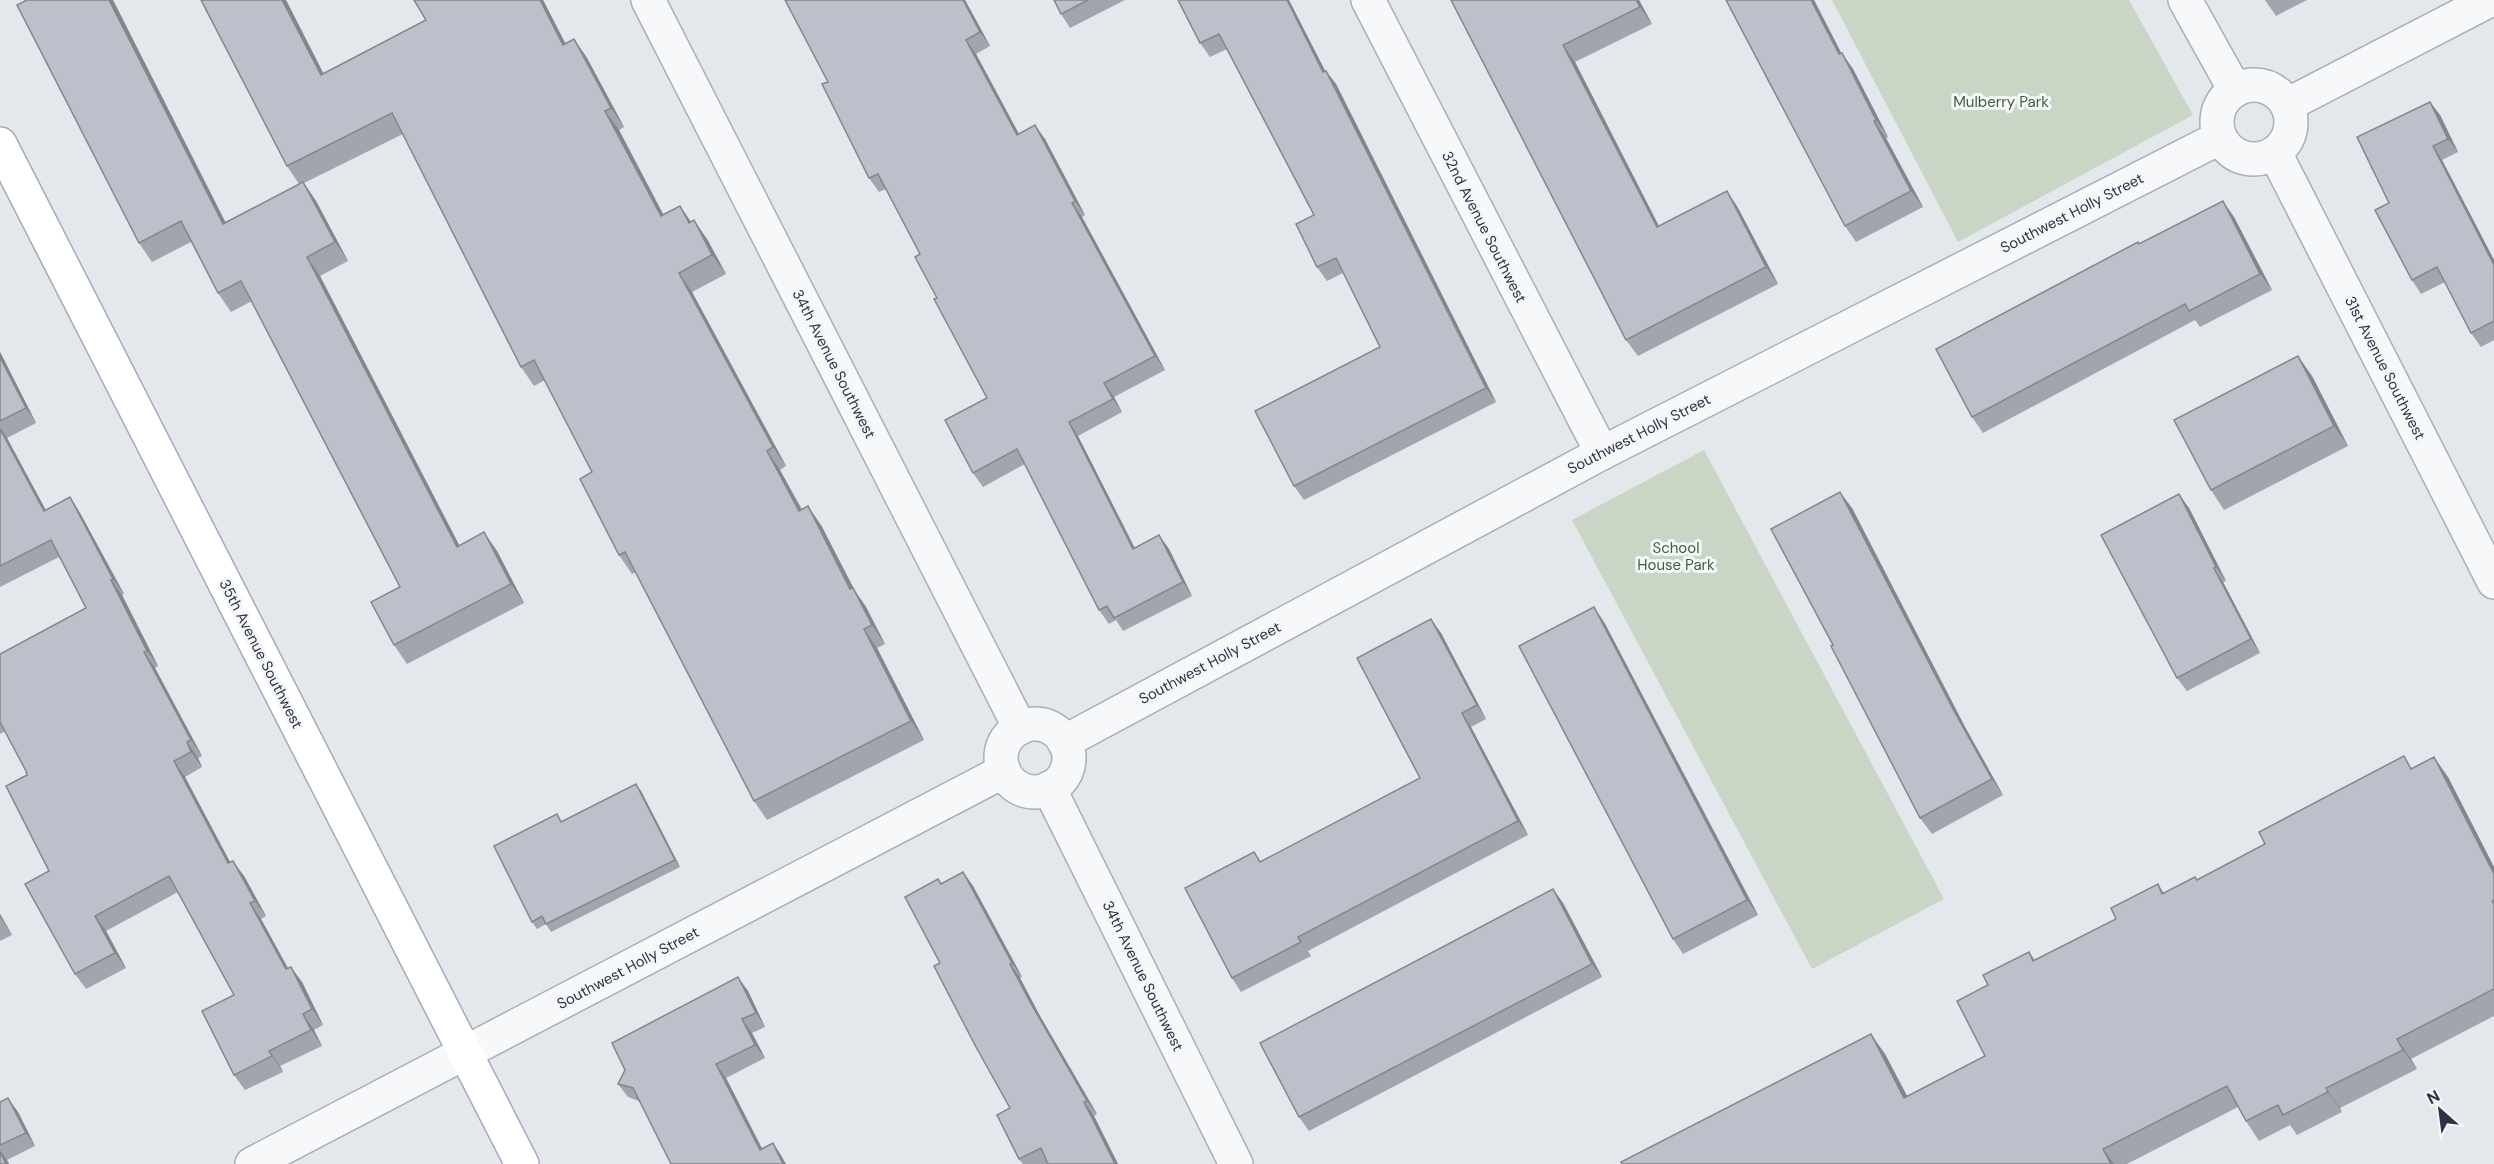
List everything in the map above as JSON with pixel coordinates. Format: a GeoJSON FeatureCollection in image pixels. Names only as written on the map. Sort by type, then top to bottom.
{"type":"FeatureCollection","features":[{"type":"Feature","properties":{"kind":"main road","name":"35th Avenue Southwest"},"geometry":{"type":"LineString","coordinates":[[0,144],[522,1164]]}},
{"type":"Feature","properties":{"kind":"street","name":"34th Avenue Southwest"},"geometry":{"type":"LineString","coordinates":[[648,0],[1020,728]]}},
{"type":"Feature","properties":{"kind":"street","name":"32nd Avenue Southwest"},"geometry":{"type":"LineString","coordinates":[[1368,0],[1602,453]]}},
{"type":"Feature","properties":{"kind":"street"},"geometry":{"type":"LineString","coordinates":[[2185,0],[2235,90]]}},
{"type":"Feature","properties":{"kind":"street"},"geometry":{"type":"LineString","coordinates":[[2287,105],[2490,0]]}},
{"type":"Feature","properties":{"kind":"street"},"geometry":{"type":"LineString","coordinates":[[2252,84],[2264,86],[2275,91],[2287,105],[2291,121],[2290,132],[2284,144],[2275,153],[2263,158],[2250,159],[2237,156],[2219,138],[2216,125],[2217,112],[2222,102],[2235,90],[2252,84]]}},
{"type":"Feature","properties":{"kind":"street","name":"Southwest Holly Street"},"geometry":{"type":"LineString","coordinates":[[1064,741],[1602,453],[2219,138]]}},
{"type":"Feature","properties":{"kind":"street","name":"31st Avenue Southwest"},"geometry":{"type":"LineString","coordinates":[[2275,153],[2494,582]]}},
{"type":"Feature","properties":{"kind":"street"},"geometry":{"type":"LineString","coordinates":[[1039,724],[1060,734],[1064,741],[1069,755],[1068,766],[1064,777],[1049,788],[1036,792],[1026,790],[1008,779],[1001,758],[1002,748],[1008,738],[1020,728],[1039,724]]}},
{"type":"Feature","properties":{"kind":"street","name":"Southwest Holly Street"},"geometry":{"type":"LineString","coordinates":[[252,1164],[1004,771]]}},
{"type":"Feature","properties":{"kind":"street","name":"34th Avenue Southwest"},"geometry":{"type":"LineString","coordinates":[[1049,788],[1236,1164]]}},
{"type":"Feature","properties":{"kind":"green space","name":"Mulberry Park"},"geometry":{"type":"Polygon","coordinates":[[[1832,0],[2129,0],[2193,115],[1958,242],[1832,0]]]}},
{"type":"Feature","properties":{"kind":"green space","name":"School House Park"},"geometry":{"type":"Polygon","coordinates":[[[1704,450],[1944,899],[1812,969],[1572,520],[1704,450]]]}},
{"type":"Feature","properties":{"kind":"building"},"geometry":{"type":"Polygon","coordinates":[[[27,0],[109,0],[223,224],[303,182],[335,242],[307,257],[457,547],[484,532],[511,584],[394,645],[371,602],[400,587],[241,281],[218,293],[181,221],[139,243],[17,5],[27,0]]]}},
{"type":"Feature","properties":{"kind":"building"},"geometry":{"type":"Polygon","coordinates":[[[201,0],[282,0],[321,75],[426,20],[414,0],[540,0],[563,45],[574,39],[611,108],[605,111],[661,216],[680,206],[689,223],[694,220],[712,255],[679,273],[773,447],[767,451],[799,511],[808,506],[850,589],[853,588],[872,625],[864,629],[911,721],[754,801],[625,552],[619,555],[580,479],[592,472],[534,360],[521,367],[392,113],[287,166],[201,0]]]}},
{"type":"Feature","properties":{"kind":"building"},"geometry":{"type":"Polygon","coordinates":[[[785,0],[963,0],[980,32],[966,40],[1017,135],[1035,125],[1075,201],[1072,203],[1155,356],[1104,383],[1113,399],[1069,422],[1133,549],[1159,535],[1183,582],[1114,618],[1107,606],[1099,610],[1017,449],[973,473],[945,420],[987,398],[934,299],[937,298],[915,257],[920,254],[878,174],[869,178],[822,84],[828,82],[785,0]]]}},
{"type":"Feature","properties":{"kind":"building"},"geometry":{"type":"Polygon","coordinates":[[[1054,0],[1088,0],[1061,14],[1054,0]]]}},
{"type":"Feature","properties":{"kind":"building"},"geometry":{"type":"Polygon","coordinates":[[[1178,0],[1287,0],[1323,72],[1326,71],[1486,388],[1294,486],[1255,411],[1380,347],[1336,258],[1317,267],[1296,224],[1314,215],[1219,34],[1200,43],[1178,0]]]}},
{"type":"Feature","properties":{"kind":"building"},"geometry":{"type":"Polygon","coordinates":[[[1451,0],[1636,0],[1640,7],[1563,45],[1657,227],[1727,191],[1766,267],[1626,340],[1451,0]]]}},
{"type":"Feature","properties":{"kind":"building"},"geometry":{"type":"Polygon","coordinates":[[[1726,0],[1811,0],[1839,54],[1842,53],[1911,191],[1845,226],[1726,0]]]}},
{"type":"Feature","properties":{"kind":"building"},"geometry":{"type":"Polygon","coordinates":[[[2430,102],[2448,139],[2433,146],[2494,265],[2494,321],[2471,333],[2437,267],[2412,280],[2375,210],[2389,203],[2357,137],[2430,102]]]}},
{"type":"Feature","properties":{"kind":"building"},"geometry":{"type":"Polygon","coordinates":[[[2223,201],[2260,274],[2189,311],[2185,304],[1972,417],[1936,349],[2138,242],[2139,244],[2223,201]]]}},
{"type":"Feature","properties":{"kind":"building"},"geometry":{"type":"Polygon","coordinates":[[[2298,356],[2334,426],[2211,490],[2174,420],[2298,356]]]}},
{"type":"Feature","properties":{"kind":"building"},"geometry":{"type":"Polygon","coordinates":[[[0,357],[26,408],[0,421],[0,357]]]}},
{"type":"Feature","properties":{"kind":"building"},"geometry":{"type":"Polygon","coordinates":[[[0,429],[44,511],[70,497],[113,579],[111,580],[147,651],[144,652],[191,740],[187,742],[191,752],[174,761],[228,863],[233,861],[255,901],[250,903],[286,969],[291,967],[312,1009],[303,1014],[311,1030],[269,1051],[272,1056],[234,1075],[202,1011],[234,995],[169,876],[95,916],[115,953],[75,974],[25,884],[49,871],[6,786],[27,775],[0,722],[0,654],[86,608],[51,540],[0,566],[0,429]]]}},
{"type":"Feature","properties":{"kind":"building"},"geometry":{"type":"Polygon","coordinates":[[[1840,492],[1992,779],[1920,818],[1831,646],[1833,645],[1771,529],[1840,492]]]}},
{"type":"Feature","properties":{"kind":"building"},"geometry":{"type":"Polygon","coordinates":[[[2179,494],[2251,639],[2177,678],[2101,535],[2179,494]]]}},
{"type":"Feature","properties":{"kind":"building"},"geometry":{"type":"Polygon","coordinates":[[[1594,607],[1747,900],[1673,939],[1519,646],[1594,607]]]}},
{"type":"Feature","properties":{"kind":"building"},"geometry":{"type":"Polygon","coordinates":[[[1431,619],[1477,705],[1462,713],[1518,821],[1298,937],[1301,942],[1232,978],[1185,888],[1254,852],[1260,862],[1420,778],[1357,658],[1431,619]]]}},
{"type":"Feature","properties":{"kind":"building"},"geometry":{"type":"Polygon","coordinates":[[[2404,756],[2411,769],[2434,757],[2494,874],[2494,900],[2492,901],[2494,904],[2494,989],[2397,1039],[2403,1050],[2326,1088],[2328,1092],[2283,1115],[2278,1105],[2246,1121],[2227,1086],[2103,1149],[2111,1164],[1622,1164],[1621,1162],[1871,1034],[1904,1098],[1985,1056],[1957,1001],[1988,985],[1983,975],[2029,952],[2033,961],[2116,919],[2111,908],[2158,884],[2162,894],[2195,877],[2197,880],[2265,844],[2259,832],[2404,756]]]}},
{"type":"Feature","properties":{"kind":"building"},"geometry":{"type":"Polygon","coordinates":[[[636,784],[675,860],[546,924],[542,916],[532,922],[494,846],[557,814],[561,822],[636,784]]]}},
{"type":"Feature","properties":{"kind":"building"},"geometry":{"type":"Polygon","coordinates":[[[963,872],[1012,963],[1010,964],[1030,1002],[1087,1101],[1084,1102],[1115,1164],[1048,1164],[1041,1148],[1019,1159],[997,1115],[1010,1108],[934,966],[940,963],[905,897],[938,879],[941,884],[963,872]]]}},
{"type":"Feature","properties":{"kind":"building"},"geometry":{"type":"Polygon","coordinates":[[[1553,889],[1592,964],[1299,1117],[1260,1043],[1553,889]]]}},
{"type":"Feature","properties":{"kind":"building"},"geometry":{"type":"Polygon","coordinates":[[[738,977],[756,1013],[742,1019],[755,1045],[716,1064],[760,1150],[773,1143],[783,1164],[671,1164],[633,1088],[618,1084],[625,1070],[612,1043],[738,977]]]}},
{"type":"Feature","properties":{"kind":"building"},"geometry":{"type":"Polygon","coordinates":[[[8,1098],[26,1133],[0,1145],[0,1102],[8,1098]]]}},
{"type":"Feature","properties":{"kind":"building"},"geometry":{"type":"Polygon","coordinates":[[[0,1152],[6,1164],[0,1164],[0,1152]]]}}]}
